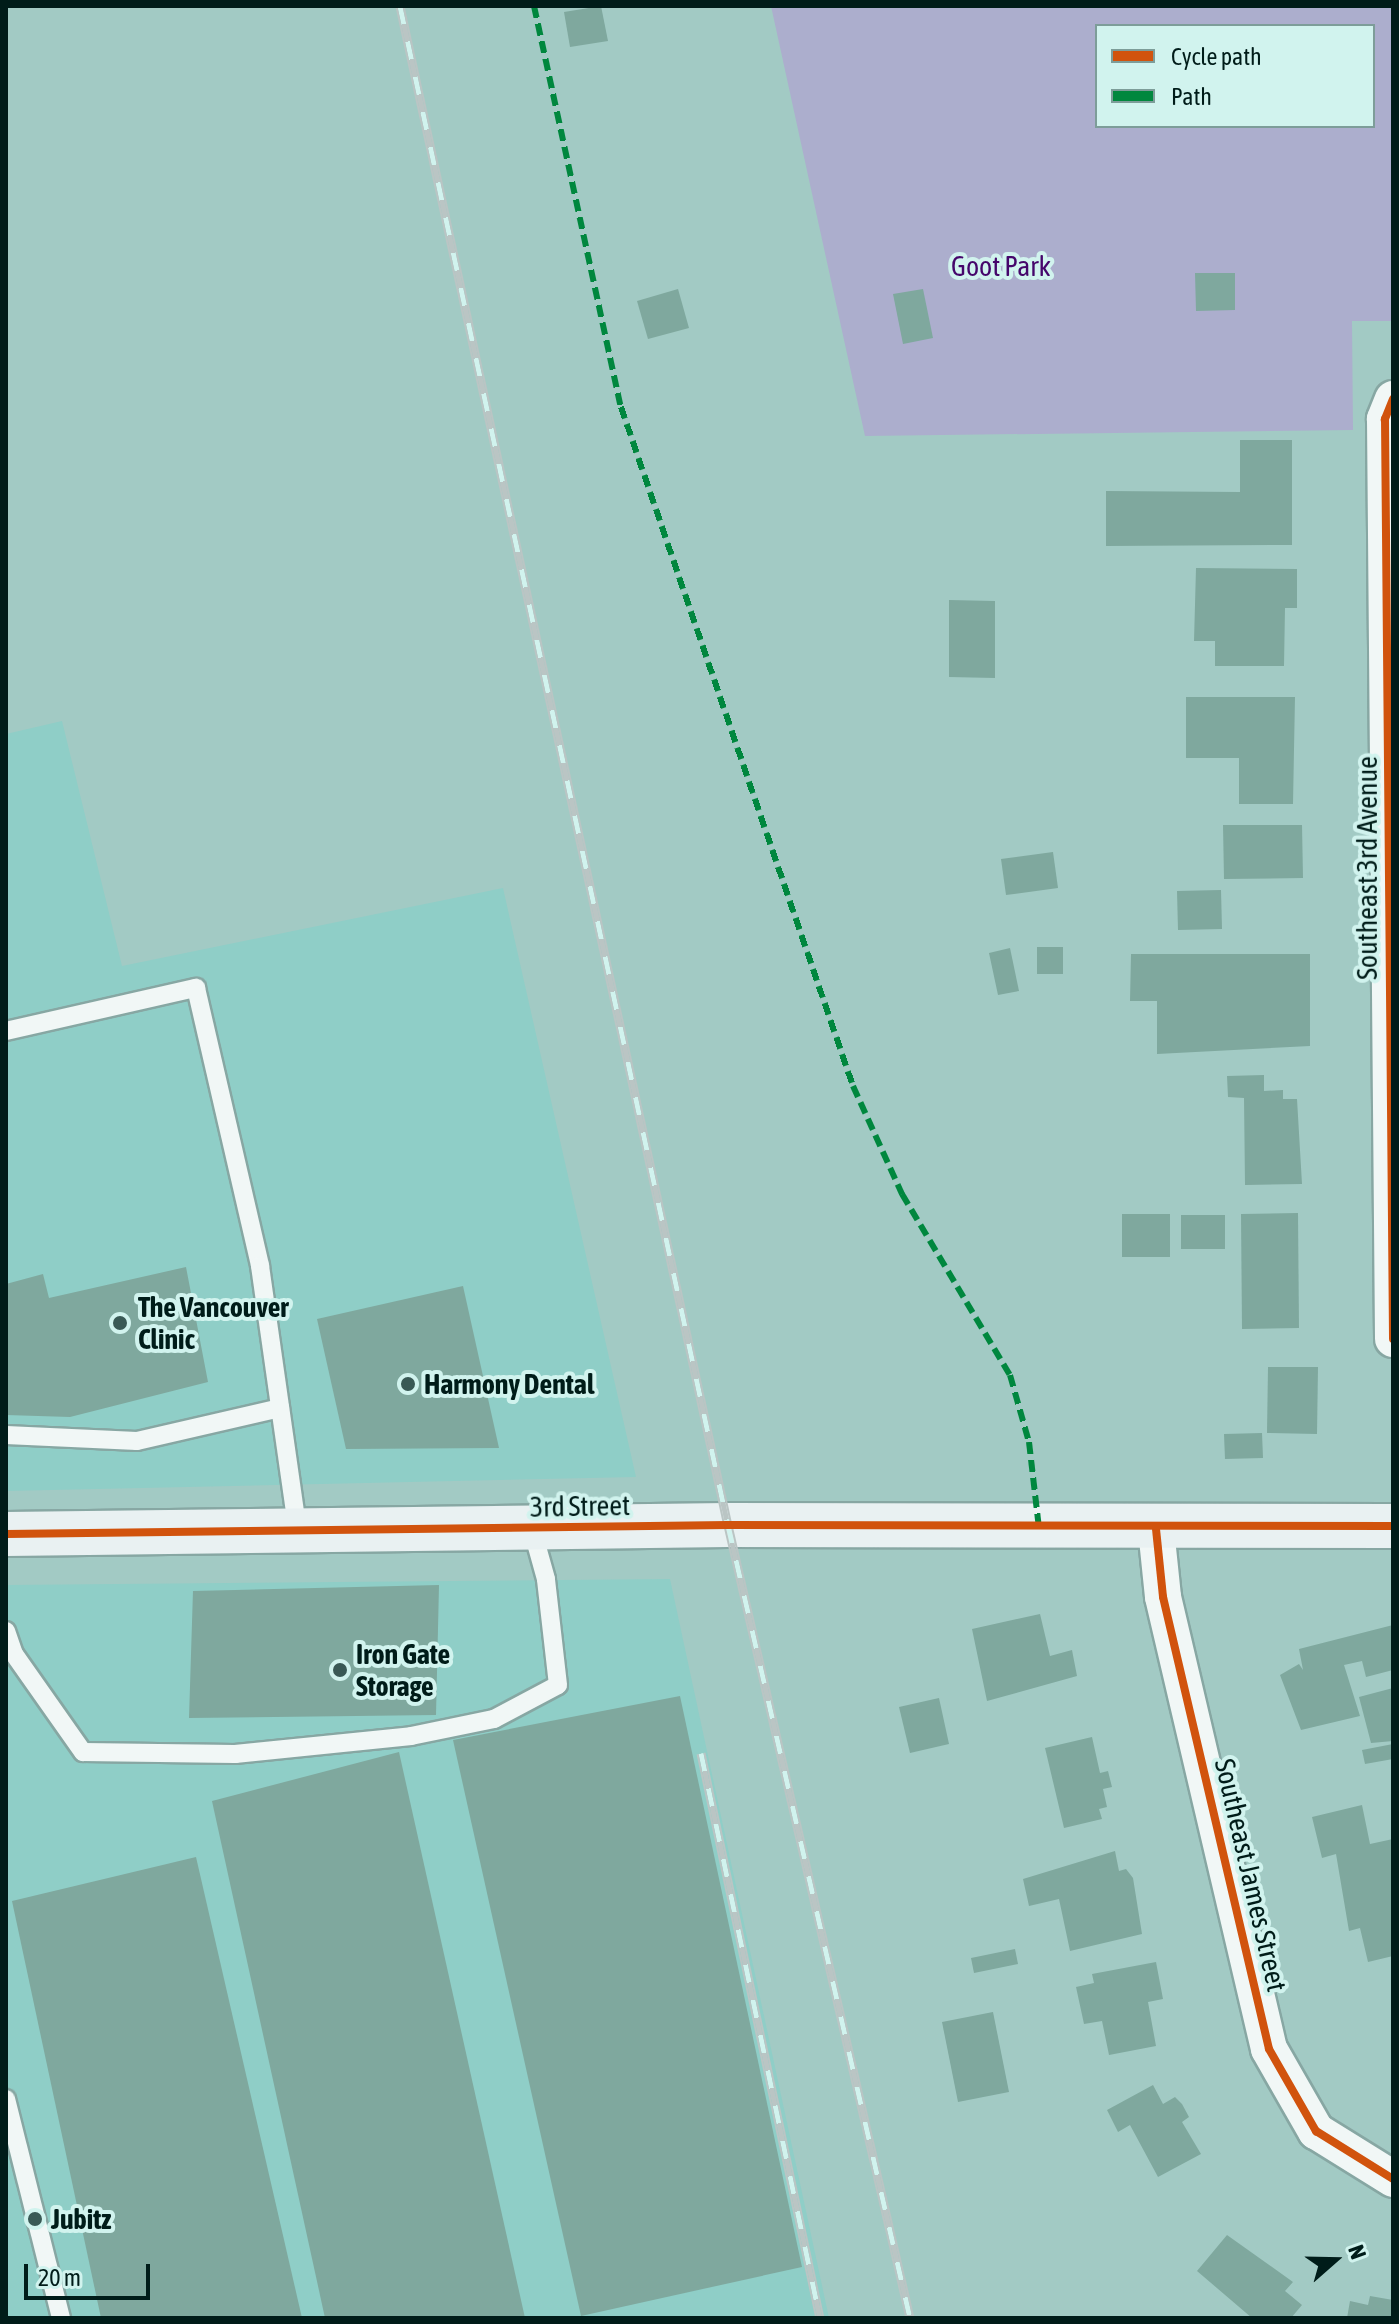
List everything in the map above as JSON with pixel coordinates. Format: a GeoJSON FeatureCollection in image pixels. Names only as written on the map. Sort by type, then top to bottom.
{"type":"FeatureCollection","features":[{"type":"Feature","properties":{"kind":"street","name":"Southeast 3rd Avenue"},"geometry":{"type":"LineString","coordinates":[[1393,399],[1385,419],[1393,1339]]}},
{"type":"Feature","properties":{"kind":"street","name":"3rd Street"},"geometry":{"type":"LineString","coordinates":[[6,1534],[1393,1526]]}},
{"type":"Feature","properties":{"kind":"street","name":"Southeast James Street"},"geometry":{"type":"LineString","coordinates":[[1156,1529],[1163,1597],[1269,2049],[1316,2131],[1393,2179]]}},
{"type":"Feature","properties":{"kind":"lane"},"geometry":{"type":"LineString","coordinates":[[6,1031],[196,988],[260,1266],[298,1532]]}},
{"type":"Feature","properties":{"kind":"lane"},"geometry":{"type":"LineString","coordinates":[[6,1435],[137,1441],[280,1408]]}},
{"type":"Feature","properties":{"kind":"lane"},"geometry":{"type":"LineString","coordinates":[[6,1631],[14,1654],[83,1752],[235,1754],[411,1736],[494,1719],[558,1685],[546,1579],[532,1529]]}},
{"type":"Feature","properties":{"kind":"lane"},"geometry":{"type":"LineString","coordinates":[[6,2099],[61,2318]]}},
{"type":"Feature","properties":{"kind":"shaded area"},"geometry":{"type":"Polygon","coordinates":[[[62,721],[122,966],[503,888],[636,1477],[6,1491],[6,734],[62,721]]]}},
{"type":"Feature","properties":{"kind":"shaded area"},"geometry":{"type":"Polygon","coordinates":[[[670,1579],[829,2318],[6,2318],[6,1585],[670,1579]]]}},
{"type":"Feature","properties":{"kind":"green space","name":"Goot Park"},"geometry":{"type":"Polygon","coordinates":[[[771,6],[1393,6],[1393,321],[1352,321],[1353,430],[865,436],[771,6]]]}},
{"type":"Feature","properties":{"kind":"building"},"geometry":{"type":"Polygon","coordinates":[[[601,6],[608,41],[570,47],[564,12],[601,6]]]}},
{"type":"Feature","properties":{"kind":"building"},"geometry":{"type":"Polygon","coordinates":[[[1195,273],[1235,273],[1235,310],[1196,311],[1195,273]]]}},
{"type":"Feature","properties":{"kind":"building"},"geometry":{"type":"Polygon","coordinates":[[[678,289],[689,328],[648,339],[637,301],[678,289]]]}},
{"type":"Feature","properties":{"kind":"building"},"geometry":{"type":"Polygon","coordinates":[[[923,289],[933,338],[903,344],[893,294],[923,289]]]}},
{"type":"Feature","properties":{"kind":"building"},"geometry":{"type":"Polygon","coordinates":[[[1240,440],[1292,440],[1292,545],[1106,546],[1106,491],[1240,492],[1240,440]]]}},
{"type":"Feature","properties":{"kind":"building"},"geometry":{"type":"Polygon","coordinates":[[[1196,568],[1297,569],[1297,608],[1285,608],[1284,666],[1215,666],[1215,641],[1194,641],[1196,568]]]}},
{"type":"Feature","properties":{"kind":"building"},"geometry":{"type":"Polygon","coordinates":[[[949,600],[995,601],[995,678],[949,677],[949,600]]]}},
{"type":"Feature","properties":{"kind":"building"},"geometry":{"type":"Polygon","coordinates":[[[1186,697],[1295,697],[1293,804],[1239,804],[1239,758],[1186,758],[1186,697]]]}},
{"type":"Feature","properties":{"kind":"building"},"geometry":{"type":"Polygon","coordinates":[[[1223,825],[1302,825],[1303,878],[1224,879],[1223,825]]]}},
{"type":"Feature","properties":{"kind":"building"},"geometry":{"type":"Polygon","coordinates":[[[1053,852],[1058,888],[1006,895],[1001,859],[1053,852]]]}},
{"type":"Feature","properties":{"kind":"building"},"geometry":{"type":"Polygon","coordinates":[[[1221,890],[1222,929],[1178,930],[1177,891],[1221,890]]]}},
{"type":"Feature","properties":{"kind":"building"},"geometry":{"type":"Polygon","coordinates":[[[1037,947],[1063,947],[1063,974],[1037,974],[1037,947]]]}},
{"type":"Feature","properties":{"kind":"building"},"geometry":{"type":"Polygon","coordinates":[[[1010,948],[1019,991],[998,995],[989,953],[1010,948]]]}},
{"type":"Feature","properties":{"kind":"building"},"geometry":{"type":"Polygon","coordinates":[[[1131,954],[1310,954],[1310,1046],[1157,1054],[1157,1001],[1130,1001],[1131,954]]]}},
{"type":"Feature","properties":{"kind":"building"},"geometry":{"type":"Polygon","coordinates":[[[1264,1075],[1264,1091],[1283,1090],[1283,1099],[1297,1099],[1302,1184],[1245,1185],[1244,1098],[1228,1097],[1227,1076],[1264,1075]]]}},
{"type":"Feature","properties":{"kind":"building"},"geometry":{"type":"Polygon","coordinates":[[[1298,1213],[1299,1328],[1242,1329],[1241,1214],[1298,1213]]]}},
{"type":"Feature","properties":{"kind":"building"},"geometry":{"type":"Polygon","coordinates":[[[1122,1214],[1170,1214],[1170,1257],[1122,1257],[1122,1214]]]}},
{"type":"Feature","properties":{"kind":"building"},"geometry":{"type":"Polygon","coordinates":[[[1181,1215],[1225,1215],[1225,1249],[1181,1249],[1181,1215]]]}},
{"type":"Feature","properties":{"kind":"building"},"geometry":{"type":"Polygon","coordinates":[[[186,1267],[208,1382],[70,1417],[6,1415],[6,1284],[43,1274],[49,1298],[186,1267]]]}},
{"type":"Feature","properties":{"kind":"building","name":"Harmony Dental"},"geometry":{"type":"Polygon","coordinates":[[[463,1286],[499,1448],[346,1449],[317,1319],[463,1286]]]}},
{"type":"Feature","properties":{"kind":"building"},"geometry":{"type":"Polygon","coordinates":[[[1268,1367],[1318,1367],[1317,1434],[1267,1433],[1268,1367]]]}},
{"type":"Feature","properties":{"kind":"building"},"geometry":{"type":"Polygon","coordinates":[[[1262,1433],[1263,1458],[1225,1459],[1224,1434],[1262,1433]]]}},
{"type":"Feature","properties":{"kind":"building"},"geometry":{"type":"Polygon","coordinates":[[[439,1585],[436,1715],[189,1718],[193,1591],[439,1585]]]}},
{"type":"Feature","properties":{"kind":"building"},"geometry":{"type":"Polygon","coordinates":[[[1040,1614],[1050,1656],[1072,1650],[1077,1676],[987,1701],[972,1629],[1040,1614]]]}},
{"type":"Feature","properties":{"kind":"building"},"geometry":{"type":"Polygon","coordinates":[[[1393,1625],[1393,1670],[1366,1677],[1362,1661],[1344,1665],[1360,1716],[1301,1730],[1280,1675],[1299,1664],[1303,1670],[1299,1649],[1393,1625]]]}},
{"type":"Feature","properties":{"kind":"building"},"geometry":{"type":"Polygon","coordinates":[[[1393,1688],[1393,1741],[1371,1743],[1359,1697],[1393,1688]]]}},
{"type":"Feature","properties":{"kind":"building"},"geometry":{"type":"Polygon","coordinates":[[[680,1696],[802,2267],[581,2316],[453,1740],[680,1696]]]}},
{"type":"Feature","properties":{"kind":"building"},"geometry":{"type":"Polygon","coordinates":[[[939,1698],[949,1744],[910,1753],[899,1707],[939,1698]]]}},
{"type":"Feature","properties":{"kind":"building"},"geometry":{"type":"Polygon","coordinates":[[[1092,1737],[1100,1773],[1108,1771],[1112,1787],[1103,1789],[1107,1807],[1099,1809],[1102,1819],[1064,1828],[1045,1748],[1092,1737]]]}},
{"type":"Feature","properties":{"kind":"building"},"geometry":{"type":"Polygon","coordinates":[[[1393,1744],[1393,1759],[1365,1764],[1362,1750],[1393,1744]]]}},
{"type":"Feature","properties":{"kind":"building"},"geometry":{"type":"Polygon","coordinates":[[[399,1752],[525,2318],[325,2318],[212,1801],[399,1752]]]}},
{"type":"Feature","properties":{"kind":"building"},"geometry":{"type":"Polygon","coordinates":[[[1362,1805],[1370,1844],[1393,1839],[1393,1956],[1368,1962],[1360,1928],[1349,1931],[1336,1854],[1322,1858],[1312,1817],[1362,1805]]]}},
{"type":"Feature","properties":{"kind":"building"},"geometry":{"type":"Polygon","coordinates":[[[1115,1851],[1119,1871],[1126,1869],[1133,1878],[1142,1934],[1070,1951],[1059,1899],[1029,1906],[1023,1879],[1115,1851]]]}},
{"type":"Feature","properties":{"kind":"building"},"geometry":{"type":"Polygon","coordinates":[[[196,1857],[302,2318],[101,2318],[12,1901],[196,1857]]]}},
{"type":"Feature","properties":{"kind":"building"},"geometry":{"type":"Polygon","coordinates":[[[1015,1949],[1018,1964],[974,1973],[971,1958],[1015,1949]]]}},
{"type":"Feature","properties":{"kind":"building"},"geometry":{"type":"Polygon","coordinates":[[[1156,1962],[1163,1999],[1148,2002],[1156,2046],[1109,2055],[1102,2021],[1084,2024],[1076,1987],[1094,1983],[1092,1974],[1156,1962]]]}},
{"type":"Feature","properties":{"kind":"building"},"geometry":{"type":"Polygon","coordinates":[[[993,2012],[1009,2092],[958,2102],[942,2022],[993,2012]]]}},
{"type":"Feature","properties":{"kind":"building"},"geometry":{"type":"Polygon","coordinates":[[[1153,2085],[1163,2104],[1175,2097],[1182,2104],[1189,2117],[1182,2122],[1201,2154],[1158,2177],[1130,2125],[1118,2132],[1107,2110],[1153,2085]]]}},
{"type":"Feature","properties":{"kind":"building"},"geometry":{"type":"Polygon","coordinates":[[[1227,2235],[1293,2282],[1285,2291],[1302,2305],[1291,2318],[1252,2318],[1197,2271],[1227,2235]]]}},
{"type":"Feature","properties":{"kind":"building"},"geometry":{"type":"Polygon","coordinates":[[[1370,2296],[1393,2300],[1393,2318],[1347,2318],[1350,2301],[1368,2305],[1370,2296]]]}},
{"type":"Feature","properties":{"kind":"railway"},"geometry":{"type":"LineString","coordinates":[[400,6],[728,1525],[910,2318]]}},
{"type":"Feature","properties":{"kind":"railway"},"geometry":{"type":"LineString","coordinates":[[701,1753],[820,2318]]}},
{"type":"Feature","properties":{"kind":"marked path"},"geometry":{"type":"LineString","coordinates":[[534,6],[621,407],[853,1086],[902,1194],[1010,1375],[1029,1442],[1039,1528]]}},
{"type":"Feature","properties":{"kind":"cycle path"},"geometry":{"type":"LineString","coordinates":[[1393,399],[1385,419],[1393,1339]]}},
{"type":"Feature","properties":{"kind":"cycle path"},"geometry":{"type":"LineString","coordinates":[[6,1534],[728,1525],[1393,1526]]}},
{"type":"Feature","properties":{"kind":"cycle path"},"geometry":{"type":"LineString","coordinates":[[1156,1529],[1163,1597],[1269,2049],[1316,2131],[1393,2179]]}},
{"type":"Feature","properties":{"kind":"place","name":"The Vancouver Clinic"},"geometry":{"type":"Point","coordinates":[120,1323]}},
{"type":"Feature","properties":{"kind":"place","name":"Harmony Dental"},"geometry":{"type":"Point","coordinates":[408,1384]}},
{"type":"Feature","properties":{"kind":"place","name":"Iron Gate Storage"},"geometry":{"type":"Point","coordinates":[340,1670]}},
{"type":"Feature","properties":{"kind":"place","name":"Jubitz"},"geometry":{"type":"Point","coordinates":[35,2219]}}]}
